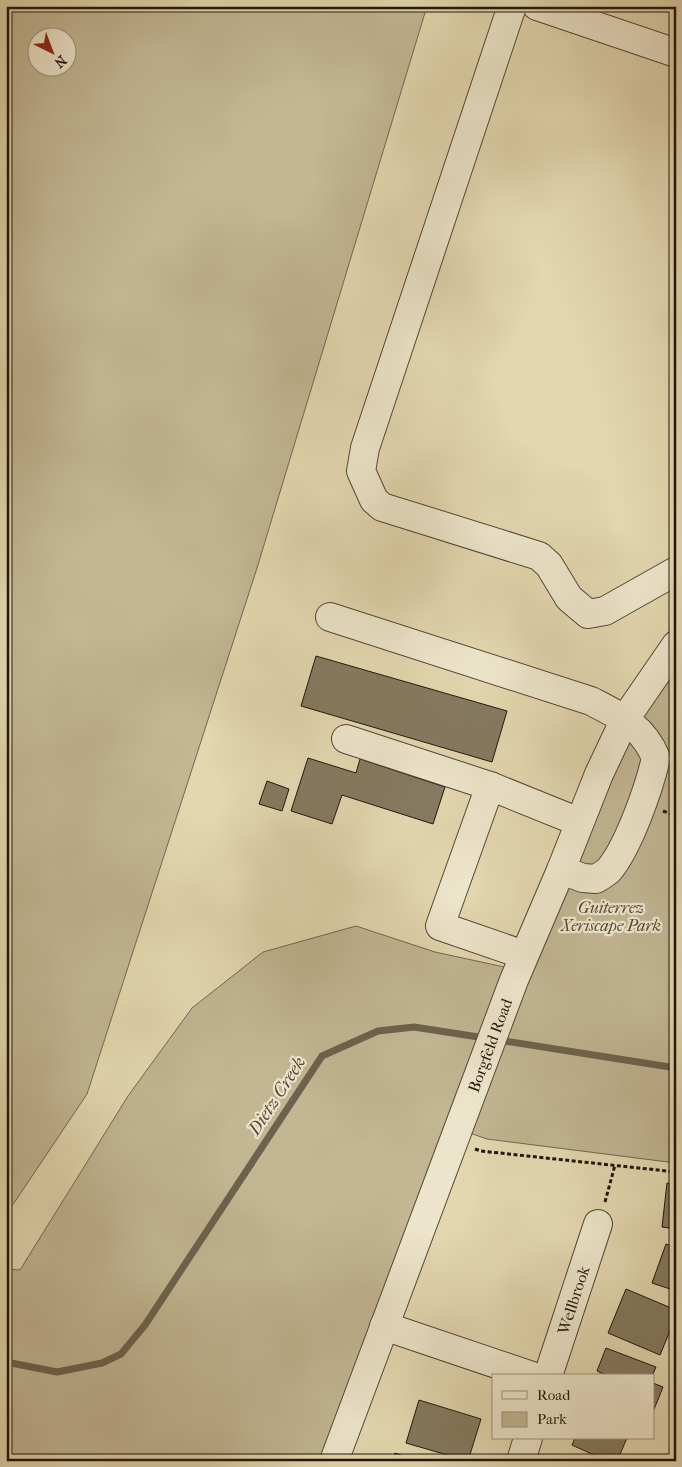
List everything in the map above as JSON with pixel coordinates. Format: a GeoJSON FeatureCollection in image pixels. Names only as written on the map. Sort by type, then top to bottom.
{"type":"FeatureCollection","features":[{"type":"Feature","properties":{"kind":"street"},"geometry":{"type":"LineString","coordinates":[[512,6],[365,448],[361,471],[374,500],[382,507],[539,556],[549,566],[569,598],[588,614],[604,611],[676,570]]}},
{"type":"Feature","properties":{"kind":"street"},"geometry":{"type":"LineString","coordinates":[[537,6],[676,53]]}},
{"type":"Feature","properties":{"kind":"street"},"geometry":{"type":"LineString","coordinates":[[330,617],[591,701],[625,719],[646,737],[656,758],[645,795],[625,845],[608,871],[596,879],[583,878],[561,870]]}},
{"type":"Feature","properties":{"kind":"street","name":"Borgfeld Road"},"geometry":{"type":"LineString","coordinates":[[334,1461],[514,980],[599,774],[625,719],[676,645]]}},
{"type":"Feature","properties":{"kind":"street"},"geometry":{"type":"LineString","coordinates":[[346,739],[490,786],[580,822]]}},
{"type":"Feature","properties":{"kind":"street"},"geometry":{"type":"LineString","coordinates":[[490,786],[440,926],[524,956]]}},
{"type":"Feature","properties":{"kind":"street","name":"Wellbrook"},"geometry":{"type":"LineString","coordinates":[[549,1374],[598,1224]]}},
{"type":"Feature","properties":{"kind":"street"},"geometry":{"type":"LineString","coordinates":[[384,1326],[526,1374]]}},
{"type":"Feature","properties":{"kind":"street"},"geometry":{"type":"LineString","coordinates":[[521,1461],[527,1440]]}},
{"type":"Feature","properties":{"kind":"path"},"geometry":{"type":"LineString","coordinates":[[481,1151],[676,1172]]}},
{"type":"Feature","properties":{"kind":"path"},"geometry":{"type":"LineString","coordinates":[[598,1224],[615,1165]]}},
{"type":"Feature","properties":{"kind":"green space"},"geometry":{"type":"Polygon","coordinates":[[[6,6],[427,6],[257,568],[87,1094],[6,1215],[6,6]]]}},
{"type":"Feature","properties":{"kind":"green space","name":"Guiterrez Xeriscape Park"},"geometry":{"type":"Polygon","coordinates":[[[676,645],[676,1163],[487,1139],[458,1129],[334,1461],[6,1461],[6,1269],[20,1270],[128,1096],[192,1008],[263,952],[356,926],[435,952],[518,970],[676,645]]]}},
{"type":"Feature","properties":{"kind":"building"},"geometry":{"type":"Polygon","coordinates":[[[316,656],[507,711],[492,762],[301,706],[316,656]]]}},
{"type":"Feature","properties":{"kind":"building"},"geometry":{"type":"Polygon","coordinates":[[[308,758],[356,773],[360,759],[445,787],[433,824],[342,795],[332,824],[291,811],[308,758]]]}},
{"type":"Feature","properties":{"kind":"building"},"geometry":{"type":"Polygon","coordinates":[[[267,781],[289,789],[282,811],[259,804],[267,781]]]}},
{"type":"Feature","properties":{"kind":"building"},"geometry":{"type":"Polygon","coordinates":[[[667,1183],[676,1184],[676,1229],[662,1227],[667,1183]]]}},
{"type":"Feature","properties":{"kind":"building"},"geometry":{"type":"Polygon","coordinates":[[[666,1244],[676,1247],[676,1291],[652,1283],[666,1244]]]}},
{"type":"Feature","properties":{"kind":"building"},"geometry":{"type":"Polygon","coordinates":[[[626,1289],[676,1310],[676,1327],[672,1326],[660,1355],[608,1333],[626,1289]]]}},
{"type":"Feature","properties":{"kind":"building"},"geometry":{"type":"Polygon","coordinates":[[[606,1348],[656,1367],[653,1374],[604,1374],[597,1371],[606,1348]]]}},
{"type":"Feature","properties":{"kind":"building"},"geometry":{"type":"Polygon","coordinates":[[[654,1383],[663,1387],[654,1410],[654,1383]]]}},
{"type":"Feature","properties":{"kind":"building"},"geometry":{"type":"Polygon","coordinates":[[[419,1400],[481,1419],[468,1461],[406,1443],[419,1400]]]}},
{"type":"Feature","properties":{"kind":"building"},"geometry":{"type":"Polygon","coordinates":[[[574,1440],[626,1440],[617,1461],[607,1461],[572,1445],[574,1440]]]}},
{"type":"Feature","properties":{"kind":"building"},"geometry":{"type":"Polygon","coordinates":[[[395,1453],[419,1461],[393,1461],[395,1453]]]}},
{"type":"Feature","properties":{"kind":"waterway","name":"Dietz Creek"},"geometry":{"type":"LineString","coordinates":[[6,1362],[57,1372],[102,1363],[121,1354],[145,1325],[322,1056],[378,1031],[414,1027],[485,1038]]}},
{"type":"Feature","properties":{"kind":"waterway","name":"Dietz Creek"},"geometry":{"type":"LineString","coordinates":[[498,1040],[676,1068]]}}]}
